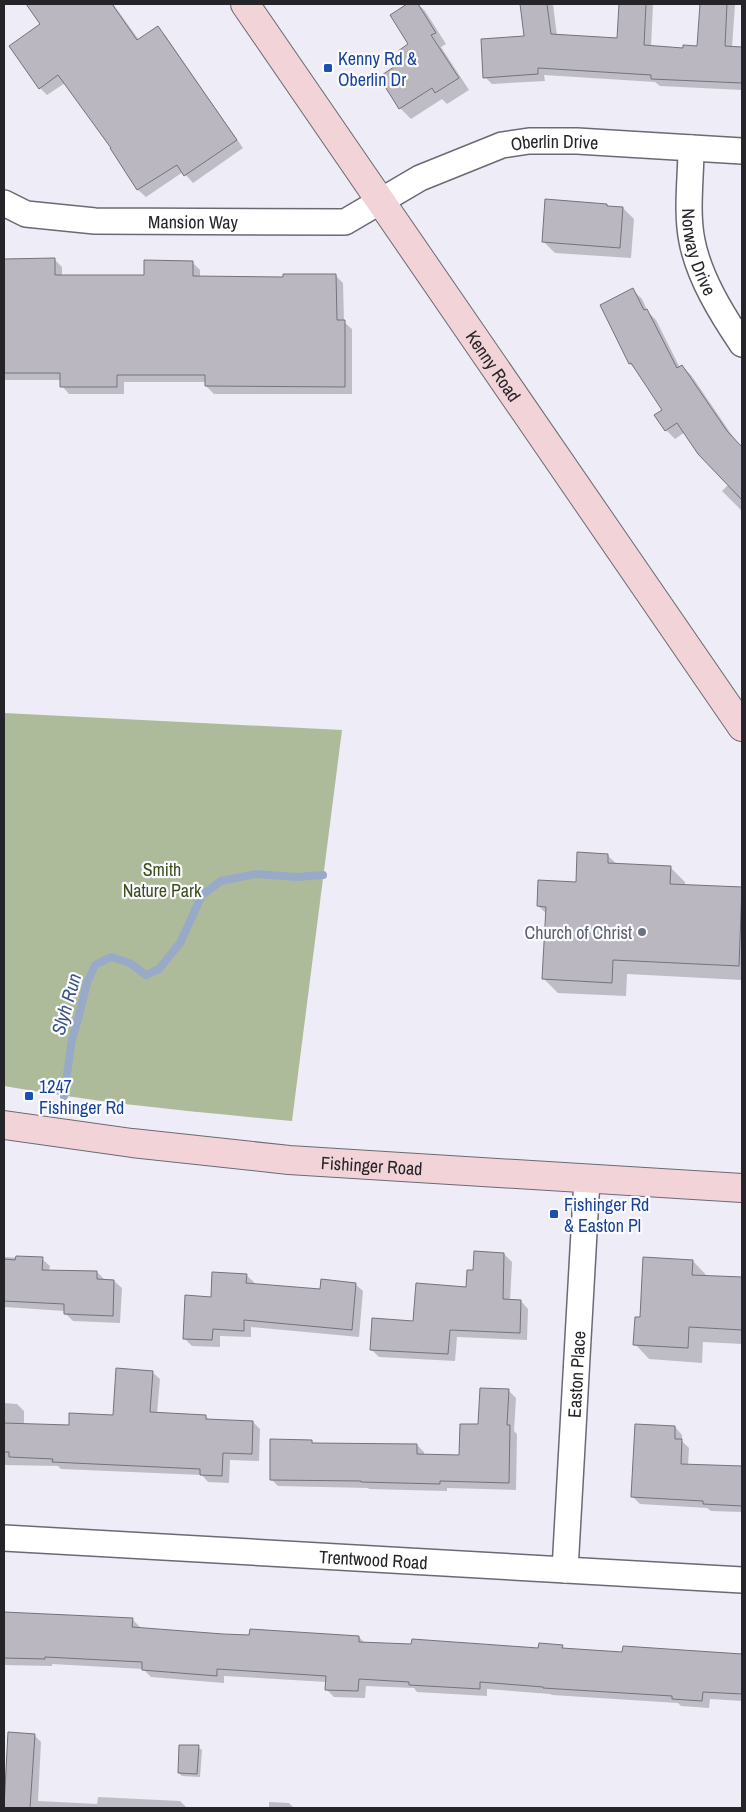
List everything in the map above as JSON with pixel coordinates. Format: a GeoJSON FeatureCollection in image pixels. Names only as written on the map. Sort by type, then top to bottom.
{"type":"FeatureCollection","features":[{"type":"Feature","properties":{"kind":"main road","name":"Kenny Road"},"geometry":{"type":"LineString","coordinates":[[245,4],[742,727]]}},
{"type":"Feature","properties":{"kind":"main road","name":"Fishinger Road"},"geometry":{"type":"LineString","coordinates":[[4,1125],[132,1143],[289,1160],[742,1188]]}},
{"type":"Feature","properties":{"kind":"street","name":"Oberlin Drive"},"geometry":{"type":"LineString","coordinates":[[381,202],[420,178],[502,145],[530,141],[577,141],[742,151]]}},
{"type":"Feature","properties":{"kind":"street","name":"Norway Drive"},"geometry":{"type":"LineString","coordinates":[[692,148],[690,204],[692,240],[708,287],[742,344]]}},
{"type":"Feature","properties":{"kind":"street","name":"Mansion Way"},"geometry":{"type":"LineString","coordinates":[[4,203],[26,214],[95,221],[346,222],[381,202]]}},
{"type":"Feature","properties":{"kind":"street","name":"Easton Place"},"geometry":{"type":"LineString","coordinates":[[565,1570],[587,1179]]}},
{"type":"Feature","properties":{"kind":"street","name":"Trentwood Road"},"geometry":{"type":"LineString","coordinates":[[4,1538],[742,1580]]}},
{"type":"Feature","properties":{"kind":"green space","name":"Smith Nature Park"},"geometry":{"type":"Polygon","coordinates":[[[4,713],[342,730],[292,1121],[111,1102],[4,1086],[4,713]]]}},
{"type":"Feature","properties":{"kind":"building"},"geometry":{"type":"Polygon","coordinates":[[[26,4],[112,4],[137,40],[158,26],[237,140],[184,176],[177,165],[137,190],[111,148],[58,75],[39,89],[9,46],[40,24],[26,4]]]}},
{"type":"Feature","properties":{"kind":"building"},"geometry":{"type":"Polygon","coordinates":[[[407,4],[418,4],[436,33],[431,35],[459,78],[435,93],[432,88],[399,109],[379,77],[404,60],[398,51],[408,44],[390,15],[407,4]]]}},
{"type":"Feature","properties":{"kind":"building"},"geometry":{"type":"Polygon","coordinates":[[[520,4],[547,4],[551,34],[617,38],[619,4],[646,4],[644,45],[683,48],[683,45],[697,46],[700,4],[727,4],[725,46],[742,47],[742,83],[651,79],[651,75],[538,68],[538,74],[483,78],[481,39],[524,36],[520,4]]]}},
{"type":"Feature","properties":{"kind":"building"},"geometry":{"type":"Polygon","coordinates":[[[545,199],[623,207],[620,248],[542,242],[545,199]]]}},
{"type":"Feature","properties":{"kind":"building"},"geometry":{"type":"Polygon","coordinates":[[[55,258],[55,275],[144,275],[144,260],[193,261],[193,276],[283,277],[283,274],[336,274],[337,320],[345,320],[345,387],[205,386],[205,375],[117,375],[117,387],[60,387],[60,373],[4,373],[4,259],[55,258]]]}},
{"type":"Feature","properties":{"kind":"building"},"geometry":{"type":"Polygon","coordinates":[[[633,288],[644,310],[647,309],[677,368],[682,365],[727,431],[742,447],[742,500],[698,454],[677,423],[665,431],[654,415],[662,410],[631,363],[629,364],[600,305],[633,288]]]}},
{"type":"Feature","properties":{"kind":"building","name":"Church of Christ"},"geometry":{"type":"Polygon","coordinates":[[[577,852],[608,854],[608,863],[671,866],[670,884],[742,887],[739,966],[613,960],[612,983],[542,979],[546,907],[537,906],[538,880],[576,882],[577,852]]]}},
{"type":"Feature","properties":{"kind":"building"},"geometry":{"type":"Polygon","coordinates":[[[474,1251],[504,1253],[503,1299],[521,1300],[520,1333],[450,1330],[448,1354],[370,1350],[372,1318],[413,1321],[416,1283],[466,1287],[467,1270],[473,1270],[474,1251]]]}},
{"type":"Feature","properties":{"kind":"building"},"geometry":{"type":"Polygon","coordinates":[[[16,1256],[43,1257],[42,1270],[97,1271],[97,1279],[114,1280],[113,1316],[64,1314],[64,1304],[4,1301],[4,1259],[15,1260],[16,1256]]]}},
{"type":"Feature","properties":{"kind":"building"},"geometry":{"type":"Polygon","coordinates":[[[643,1257],[693,1260],[692,1275],[742,1277],[742,1330],[689,1327],[688,1348],[633,1345],[635,1317],[640,1317],[643,1257]]]}},
{"type":"Feature","properties":{"kind":"building"},"geometry":{"type":"Polygon","coordinates":[[[212,1272],[247,1274],[246,1283],[320,1289],[321,1279],[356,1283],[352,1330],[244,1320],[244,1331],[213,1329],[212,1340],[183,1339],[185,1295],[211,1297],[212,1272]]]}},
{"type":"Feature","properties":{"kind":"building"},"geometry":{"type":"Polygon","coordinates":[[[116,1368],[153,1371],[150,1412],[206,1415],[206,1419],[253,1421],[252,1454],[223,1453],[222,1476],[200,1475],[200,1469],[52,1462],[53,1459],[9,1457],[9,1452],[4,1452],[4,1423],[69,1425],[69,1413],[113,1415],[116,1368]]]}},
{"type":"Feature","properties":{"kind":"building"},"geometry":{"type":"Polygon","coordinates":[[[480,1388],[509,1389],[507,1425],[510,1425],[509,1483],[440,1481],[440,1484],[270,1480],[270,1439],[312,1440],[312,1443],[417,1444],[417,1454],[459,1455],[460,1424],[478,1424],[480,1388]]]}},
{"type":"Feature","properties":{"kind":"building"},"geometry":{"type":"Polygon","coordinates":[[[635,1424],[675,1426],[675,1439],[682,1439],[681,1464],[742,1466],[742,1506],[703,1504],[703,1501],[631,1497],[635,1424]]]}},
{"type":"Feature","properties":{"kind":"building"},"geometry":{"type":"Polygon","coordinates":[[[4,1612],[133,1618],[132,1627],[223,1634],[249,1635],[250,1629],[359,1636],[359,1642],[411,1644],[412,1639],[538,1648],[539,1643],[563,1645],[562,1648],[622,1652],[623,1646],[742,1654],[742,1694],[703,1692],[702,1701],[672,1699],[672,1696],[480,1682],[480,1689],[409,1685],[409,1682],[359,1679],[358,1691],[325,1690],[326,1676],[217,1669],[217,1676],[142,1670],[142,1662],[45,1657],[45,1659],[4,1658],[4,1612]]]}},
{"type":"Feature","properties":{"kind":"building"},"geometry":{"type":"Polygon","coordinates":[[[8,1732],[35,1734],[30,1808],[4,1808],[8,1732]]]}},
{"type":"Feature","properties":{"kind":"building"},"geometry":{"type":"Polygon","coordinates":[[[179,1745],[199,1745],[197,1774],[178,1773],[179,1745]]]}},
{"type":"Feature","properties":{"kind":"waterway","name":"Slyh Run"},"geometry":{"type":"LineString","coordinates":[[64,1096],[72,1039],[87,983],[95,965],[111,957],[130,963],[146,975],[159,969],[180,943],[202,895],[221,881],[256,874],[297,877],[323,875]]}},
{"type":"Feature","properties":{"kind":"place","name":"Kenny Rd & Oberlin Dr"},"geometry":{"type":"Point","coordinates":[328,68]}},
{"type":"Feature","properties":{"kind":"place","name":"Church of Christ"},"geometry":{"type":"Point","coordinates":[642,932]}},
{"type":"Feature","properties":{"kind":"place","name":"1247 Fishinger Rd"},"geometry":{"type":"Point","coordinates":[29,1096]}},
{"type":"Feature","properties":{"kind":"place","name":"Fishinger Rd & Easton Pl"},"geometry":{"type":"Point","coordinates":[554,1214]}}]}
